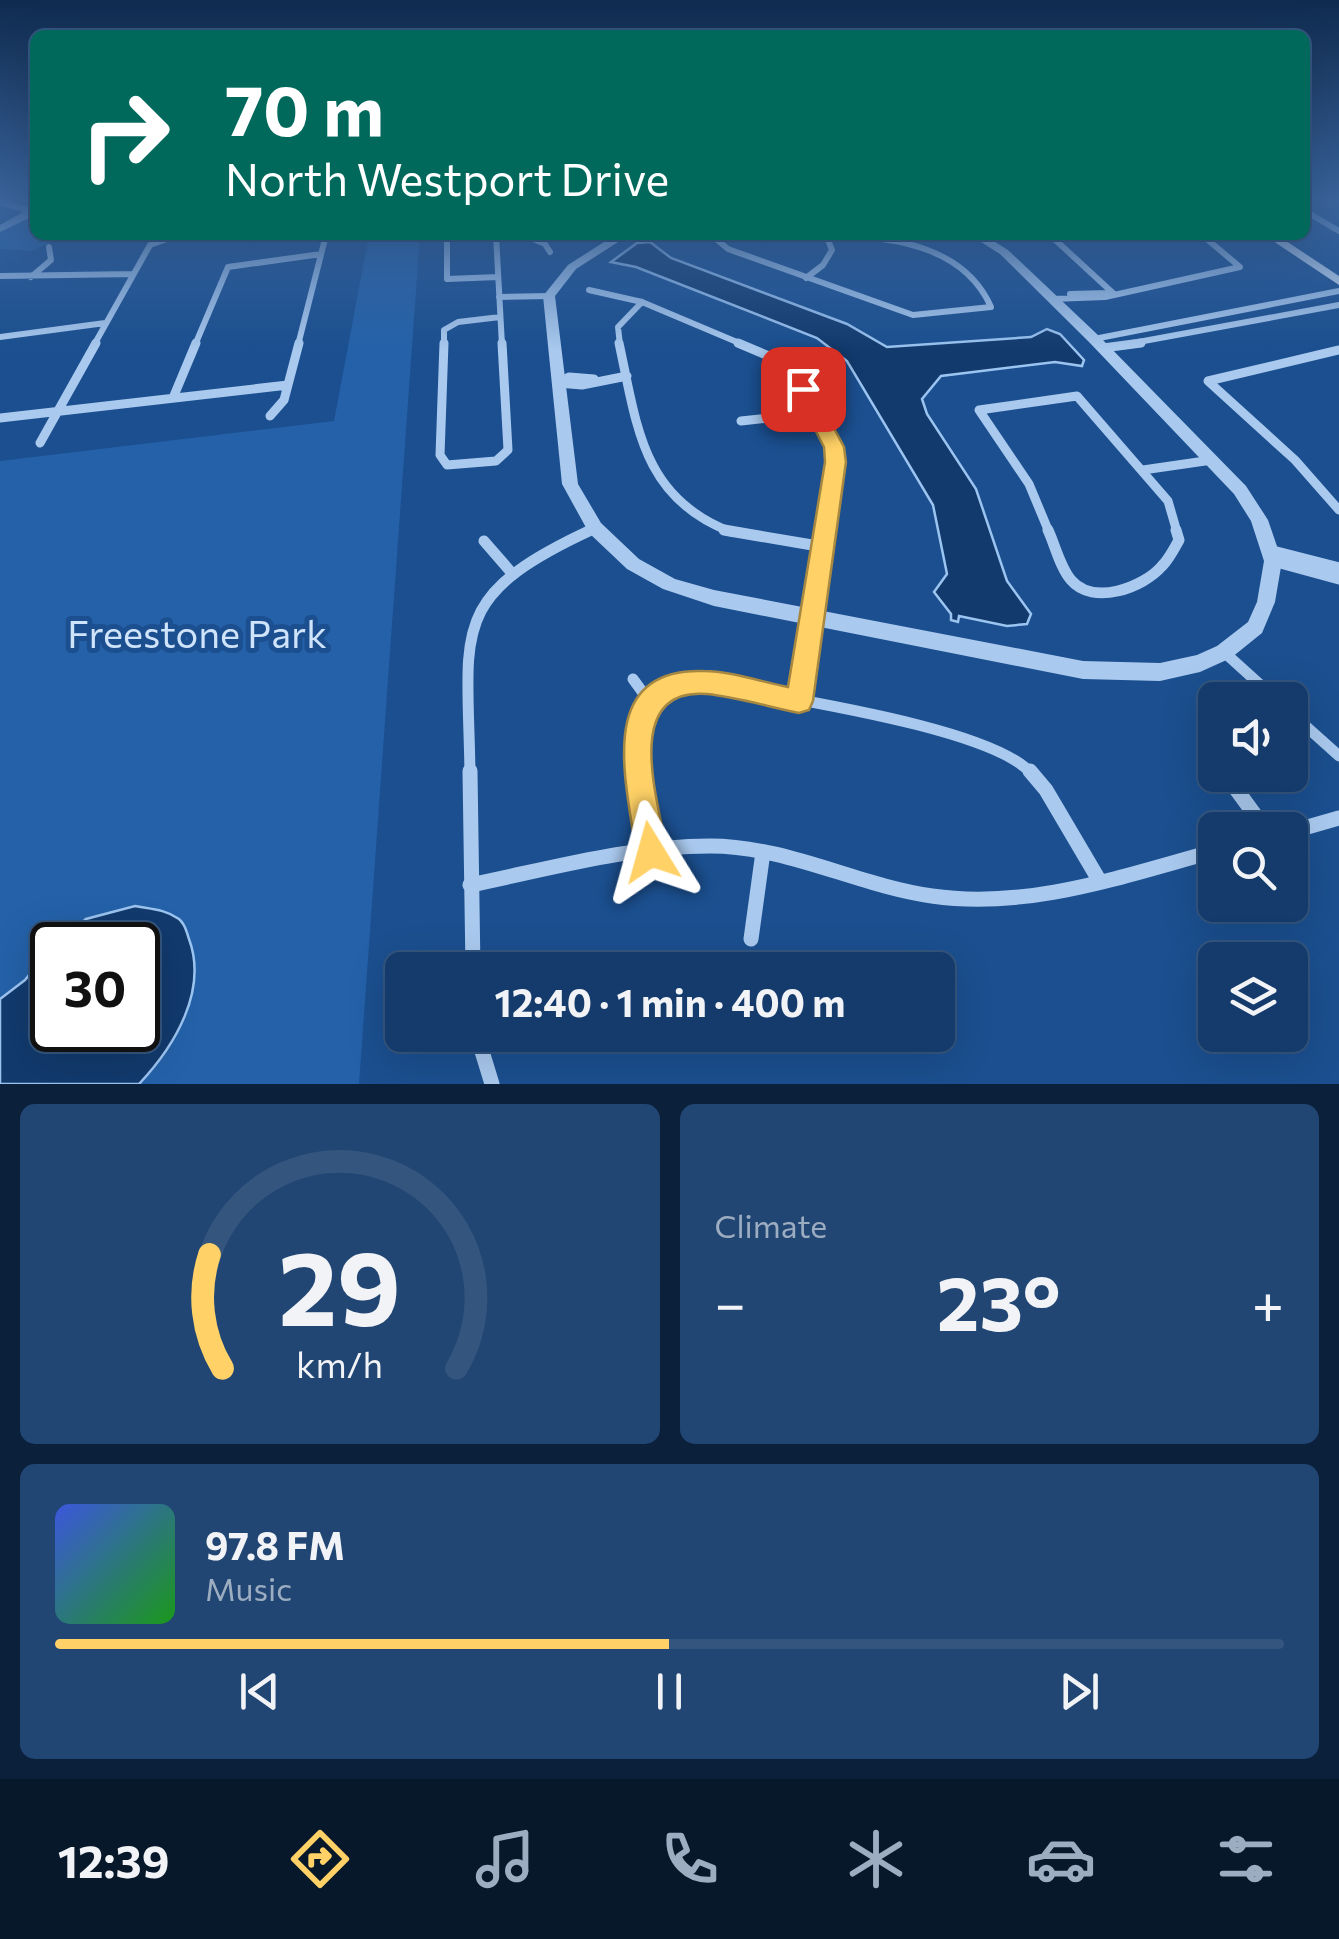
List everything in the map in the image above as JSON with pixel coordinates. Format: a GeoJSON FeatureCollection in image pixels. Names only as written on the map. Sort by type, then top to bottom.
{"type":"FeatureCollection","features":[{"type":"Feature","properties":{"kind":"main road"},"geometry":{"type":"LineString","coordinates":[[1292,250],[1339,281]]}},
{"type":"Feature","properties":{"kind":"street"},"geometry":{"type":"LineString","coordinates":[[30,278],[53,256],[51,250]]}},
{"type":"Feature","properties":{"kind":"street"},"geometry":{"type":"LineString","coordinates":[[40,443],[54,412],[150,250]]}},
{"type":"Feature","properties":{"kind":"street"},"geometry":{"type":"LineString","coordinates":[[270,416],[282,404],[288,385],[322,250]]}},
{"type":"Feature","properties":{"kind":"street"},"geometry":{"type":"LineString","coordinates":[[447,250],[447,278],[498,278]]}},
{"type":"Feature","properties":{"kind":"street"},"geometry":{"type":"LineString","coordinates":[[497,250],[500,318],[506,456],[496,461],[444,464],[440,455],[444,330],[455,322],[500,318]]}},
{"type":"Feature","properties":{"kind":"street"},"geometry":{"type":"LineString","coordinates":[[599,250],[572,267],[549,299],[558,384],[570,484],[595,528],[633,564],[669,584],[714,598],[1082,670],[1160,672],[1224,652],[1254,627],[1266,602],[1271,556],[1259,520],[1240,490],[1212,460],[1098,342],[1000,250]]}},
{"type":"Feature","properties":{"kind":"street"},"geometry":{"type":"LineString","coordinates":[[730,250],[913,315],[991,307],[961,269],[933,250]]}},
{"type":"Feature","properties":{"kind":"street"},"geometry":{"type":"LineString","coordinates":[[806,278],[822,265],[832,250]]}},
{"type":"Feature","properties":{"kind":"street"},"geometry":{"type":"LineString","coordinates":[[1066,250],[1114,294]]}},
{"type":"Feature","properties":{"kind":"street"},"geometry":{"type":"LineString","coordinates":[[1052,299],[1161,288],[1241,266],[1220,250]]}},
{"type":"Feature","properties":{"kind":"street"},"geometry":{"type":"LineString","coordinates":[[173,398],[227,269],[234,264],[321,254]]}},
{"type":"Feature","properties":{"kind":"street"},"geometry":{"type":"LineString","coordinates":[[0,276],[133,274]]}},
{"type":"Feature","properties":{"kind":"street"},"geometry":{"type":"LineString","coordinates":[[589,290],[613,292],[642,302],[790,365],[817,413],[834,447],[836,462],[799,701]]}},
{"type":"Feature","properties":{"kind":"street"},"geometry":{"type":"LineString","coordinates":[[1098,342],[1188,325],[1297,296],[1339,291]]}},
{"type":"Feature","properties":{"kind":"street"},"geometry":{"type":"LineString","coordinates":[[499,299],[549,299]]}},
{"type":"Feature","properties":{"kind":"street"},"geometry":{"type":"LineString","coordinates":[[642,302],[618,327],[651,470],[672,502],[730,532],[824,548]]}},
{"type":"Feature","properties":{"kind":"street"},"geometry":{"type":"LineString","coordinates":[[1098,342],[1177,338],[1339,305]]}},
{"type":"Feature","properties":{"kind":"street"},"geometry":{"type":"LineString","coordinates":[[2,336],[105,324]]}},
{"type":"Feature","properties":{"kind":"street"},"geometry":{"type":"LineString","coordinates":[[1339,350],[1208,381],[1295,460],[1339,510]]}},
{"type":"Feature","properties":{"kind":"street"},"geometry":{"type":"LineString","coordinates":[[558,384],[582,385],[627,376]]}},
{"type":"Feature","properties":{"kind":"street"},"geometry":{"type":"LineString","coordinates":[[0,418],[288,385]]}},
{"type":"Feature","properties":{"kind":"street"},"geometry":{"type":"LineString","coordinates":[[1077,396],[1143,470],[1168,501],[1178,540],[1160,570],[1121,589],[1094,594],[1078,589],[1068,577],[1030,484],[980,410],[1077,396]]}},
{"type":"Feature","properties":{"kind":"street"},"geometry":{"type":"LineString","coordinates":[[741,421],[817,413]]}},
{"type":"Feature","properties":{"kind":"street"},"geometry":{"type":"LineString","coordinates":[[1143,470],[1212,460]]}},
{"type":"Feature","properties":{"kind":"street"},"geometry":{"type":"LineString","coordinates":[[472,952],[468,640],[481,602],[510,571],[595,528]]}},
{"type":"Feature","properties":{"kind":"street"},"geometry":{"type":"LineString","coordinates":[[484,541],[510,571]]}},
{"type":"Feature","properties":{"kind":"street"},"geometry":{"type":"LineString","coordinates":[[1271,556],[1339,568]]}},
{"type":"Feature","properties":{"kind":"street"},"geometry":{"type":"LineString","coordinates":[[1271,556],[1339,579]]}},
{"type":"Feature","properties":{"kind":"street"},"geometry":{"type":"LineString","coordinates":[[1224,652],[1257,682]]}},
{"type":"Feature","properties":{"kind":"street"},"geometry":{"type":"LineString","coordinates":[[633,679],[649,701]]}},
{"type":"Feature","properties":{"kind":"street"},"geometry":{"type":"LineString","coordinates":[[651,852],[635,737],[649,701],[673,686],[704,682],[973,738],[1019,759],[1046,790],[1099,880]]}},
{"type":"Feature","properties":{"kind":"street"},"geometry":{"type":"LineString","coordinates":[[1308,728],[1339,756]]}},
{"type":"Feature","properties":{"kind":"street"},"geometry":{"type":"LineString","coordinates":[[1308,827],[1339,818]]}},
{"type":"Feature","properties":{"kind":"street"},"geometry":{"type":"LineString","coordinates":[[470,885],[651,852],[710,846],[763,852],[946,898],[1010,896],[1099,880],[1198,854]]}},
{"type":"Feature","properties":{"kind":"street"},"geometry":{"type":"LineString","coordinates":[[752,939],[763,852]]}},
{"type":"Feature","properties":{"kind":"street"},"geometry":{"type":"LineString","coordinates":[[482,1052],[492,1084]]}},
{"type":"Feature","properties":{"kind":"green space","name":"Freestone Park"},"geometry":{"type":"Polygon","coordinates":[[[366,250],[419,250],[359,1084],[0,1084],[0,461],[334,421],[366,250]]]}},
{"type":"Feature","properties":{"kind":"shaded area"},"geometry":{"type":"Polygon","coordinates":[[[628,250],[660,250],[671,258],[847,324],[887,347],[1031,337],[1047,329],[1060,334],[1084,360],[1082,366],[1055,362],[941,376],[922,399],[927,414],[976,489],[1007,581],[1031,614],[1027,624],[1007,626],[959,616],[958,622],[951,620],[951,614],[934,592],[947,574],[933,505],[847,361],[817,338],[636,267],[611,262],[628,250]]]}},
{"type":"Feature","properties":{"kind":"shaded area"},"geometry":{"type":"Polygon","coordinates":[[[135,906],[163,911],[179,919],[186,928],[194,958],[194,978],[176,1035],[139,1084],[0,1084],[0,999],[30,974],[30,1052],[160,1052],[160,922],[82,922],[135,906]]]}},
{"type":"Feature","properties":{"kind":"route"},"geometry":{"type":"LineString","coordinates":[[651,852],[635,737],[649,701],[673,686],[704,682],[799,701],[836,462],[834,447],[803,389]]}}]}
